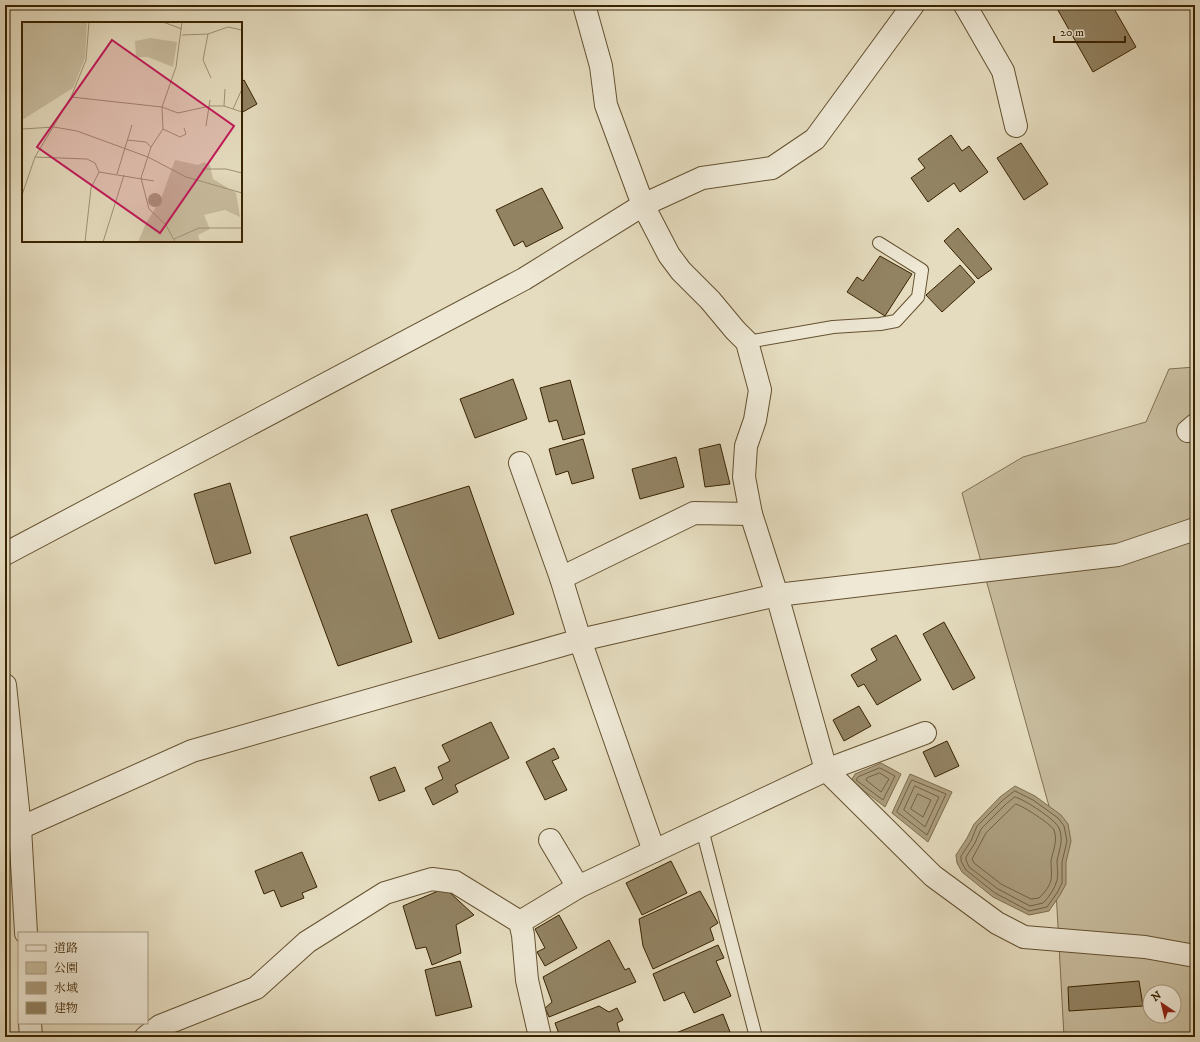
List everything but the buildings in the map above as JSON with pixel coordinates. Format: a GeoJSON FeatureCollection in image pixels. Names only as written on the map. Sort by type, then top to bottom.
{"type":"FeatureCollection","features":[{"type":"Feature","properties":{"kind":"street"},"geometry":{"type":"LineString","coordinates":[[584,5],[601,66],[606,105],[643,205],[673,261],[747,342],[760,390],[754,420],[746,446],[744,477],[751,514],[777,595],[826,770],[933,876],[997,923],[1024,937],[1146,947],[1195,956]]}},
{"type":"Feature","properties":{"kind":"street"},"geometry":{"type":"LineString","coordinates":[[5,554],[524,279],[643,205],[702,178],[772,168],[815,138],[913,5]]}},
{"type":"Feature","properties":{"kind":"street"},"geometry":{"type":"LineString","coordinates":[[966,5],[1003,72],[1016,126]]}},
{"type":"Feature","properties":{"kind":"street"},"geometry":{"type":"LineString","coordinates":[[520,463],[561,578],[580,640],[654,851]]}},
{"type":"Feature","properties":{"kind":"street"},"geometry":{"type":"LineString","coordinates":[[561,578],[694,513],[751,514]]}},
{"type":"Feature","properties":{"kind":"street"},"geometry":{"type":"LineString","coordinates":[[13,834],[192,751],[580,640],[777,595],[1118,556],[1195,529]]}},
{"type":"Feature","properties":{"kind":"street"},"geometry":{"type":"LineString","coordinates":[[5,685],[13,834],[26,932]]}},
{"type":"Feature","properties":{"kind":"street"},"geometry":{"type":"LineString","coordinates":[[520,922],[578,887],[826,770],[925,733]]}},
{"type":"Feature","properties":{"kind":"street"},"geometry":{"type":"LineString","coordinates":[[550,840],[578,887]]}},
{"type":"Feature","properties":{"kind":"street"},"geometry":{"type":"LineString","coordinates":[[146,1037],[160,1026],[256,988],[307,942],[386,894],[432,879],[455,882],[520,922],[523,935],[527,980],[540,1037]]}},
{"type":"Feature","properties":{"kind":"street"},"geometry":{"type":"LineString","coordinates":[[30,1024],[31,1037]]}},
{"type":"Feature","properties":{"kind":"lane"},"geometry":{"type":"LineString","coordinates":[[747,342],[833,327],[880,324],[896,320],[918,297],[922,270],[879,243]]}},
{"type":"Feature","properties":{"kind":"lane"},"geometry":{"type":"LineString","coordinates":[[702,829],[756,1037]]}},
{"type":"Feature","properties":{"kind":"green space"},"geometry":{"type":"Polygon","coordinates":[[[1195,367],[1195,1037],[1064,1037],[1052,817],[962,493],[1023,457],[1146,422],[1169,369],[1195,367]]]}},
{"type":"Feature","properties":{"kind":"water"},"geometry":{"type":"Polygon","coordinates":[[[881,763],[901,774],[885,807],[851,781],[855,774],[881,763]]]}},
{"type":"Feature","properties":{"kind":"water"},"geometry":{"type":"Polygon","coordinates":[[[910,774],[952,792],[928,842],[892,813],[910,774]]]}},
{"type":"Feature","properties":{"kind":"water"},"geometry":{"type":"Polygon","coordinates":[[[1015,786],[1035,796],[1061,815],[1068,824],[1071,841],[1066,862],[1066,884],[1060,895],[1049,911],[1029,915],[993,897],[962,872],[957,863],[956,855],[974,824],[1000,797],[1015,786]]]}}]}
